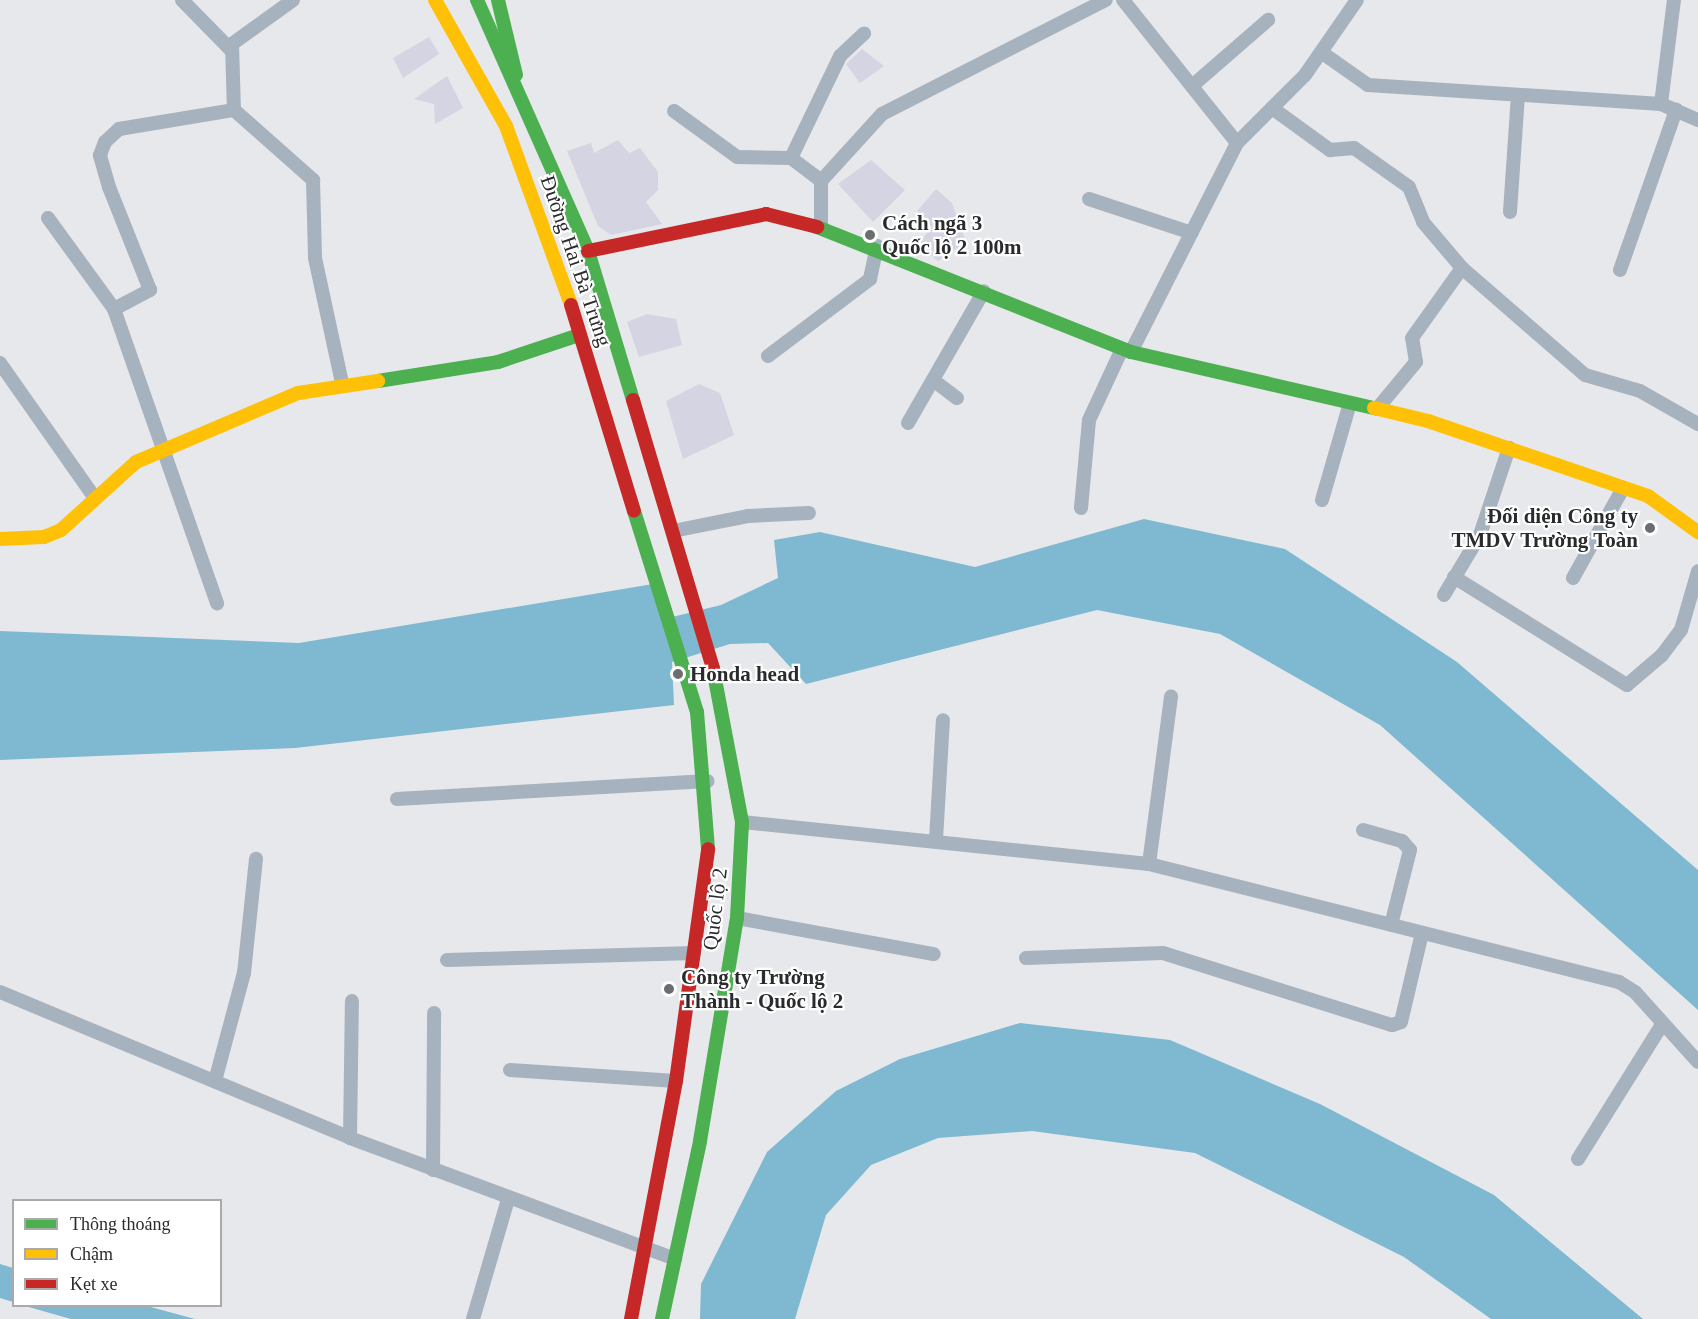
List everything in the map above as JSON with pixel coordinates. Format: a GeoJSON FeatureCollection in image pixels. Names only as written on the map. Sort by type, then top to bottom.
{"type":"FeatureCollection","features":[{"type":"Feature","properties":{"kind":"main road","name":"Đường Hai Bà Trưng"},"geometry":{"type":"LineString","coordinates":[[435,0],[506,126],[579,335],[649,549]]}},
{"type":"Feature","properties":{"kind":"main road","name":"Đường Hai Bà Trưng"},"geometry":{"type":"LineString","coordinates":[[477,0],[588,251],[674,536]]}},
{"type":"Feature","properties":{"kind":"main road"},"geometry":{"type":"LineString","coordinates":[[498,0],[520,96]]}},
{"type":"Feature","properties":{"kind":"main road"},"geometry":{"type":"LineString","coordinates":[[588,251],[766,214],[821,227],[877,246],[1127,350],[1377,409],[1509,448],[1648,496],[1698,532]]}},
{"type":"Feature","properties":{"kind":"main road"},"geometry":{"type":"LineString","coordinates":[[0,539],[44,537],[61,530],[120,472],[166,447],[298,393],[342,383],[427,376],[498,362],[579,335]]}},
{"type":"Feature","properties":{"kind":"main road","name":"Quốc lộ 2"},"geometry":{"type":"LineString","coordinates":[[662,1319],[675,1260],[737,918],[742,822],[724,703],[674,536]]}},
{"type":"Feature","properties":{"kind":"main road","name":"Quốc lộ 2"},"geometry":{"type":"LineString","coordinates":[[632,1319],[676,1081],[709,843],[707,781],[690,681],[649,549]]}},
{"type":"Feature","properties":{"kind":"street"},"geometry":{"type":"LineString","coordinates":[[182,0],[232,51]]}},
{"type":"Feature","properties":{"kind":"street"},"geometry":{"type":"LineString","coordinates":[[293,0],[232,44],[234,110],[313,180],[315,258],[342,383]]}},
{"type":"Feature","properties":{"kind":"street"},"geometry":{"type":"LineString","coordinates":[[821,227],[821,181],[882,114],[1106,0]]}},
{"type":"Feature","properties":{"kind":"street"},"geometry":{"type":"LineString","coordinates":[[1081,508],[1089,420],[1192,232],[1237,143],[1272,108],[1321,52],[1357,0]]}},
{"type":"Feature","properties":{"kind":"street"},"geometry":{"type":"LineString","coordinates":[[1661,104],[1674,0]]}},
{"type":"Feature","properties":{"kind":"street"},"geometry":{"type":"LineString","coordinates":[[1129,2],[1237,143]]}},
{"type":"Feature","properties":{"kind":"street"},"geometry":{"type":"LineString","coordinates":[[1192,86],[1268,20]]}},
{"type":"Feature","properties":{"kind":"street"},"geometry":{"type":"LineString","coordinates":[[791,158],[840,56],[864,34]]}},
{"type":"Feature","properties":{"kind":"street"},"geometry":{"type":"LineString","coordinates":[[1321,52],[1368,86],[1661,104],[1698,120]]}},
{"type":"Feature","properties":{"kind":"street"},"geometry":{"type":"LineString","coordinates":[[1510,212],[1518,95]]}},
{"type":"Feature","properties":{"kind":"street"},"geometry":{"type":"LineString","coordinates":[[1272,108],[1330,150],[1354,148],[1409,187],[1423,222],[1462,268],[1585,375],[1640,391],[1698,424]]}},
{"type":"Feature","properties":{"kind":"street"},"geometry":{"type":"LineString","coordinates":[[114,309],[150,290],[109,187],[100,155],[105,142],[119,129],[234,110]]}},
{"type":"Feature","properties":{"kind":"street"},"geometry":{"type":"LineString","coordinates":[[674,111],[737,157],[791,158],[821,181]]}},
{"type":"Feature","properties":{"kind":"street"},"geometry":{"type":"LineString","coordinates":[[1620,270],[1676,111]]}},
{"type":"Feature","properties":{"kind":"street"},"geometry":{"type":"LineString","coordinates":[[1089,199],[1192,232]]}},
{"type":"Feature","properties":{"kind":"street"},"geometry":{"type":"LineString","coordinates":[[48,218],[114,309],[166,447],[217,603]]}},
{"type":"Feature","properties":{"kind":"street"},"geometry":{"type":"LineString","coordinates":[[768,357],[870,279],[877,246]]}},
{"type":"Feature","properties":{"kind":"street"},"geometry":{"type":"LineString","coordinates":[[1377,409],[1416,362],[1412,338],[1462,268]]}},
{"type":"Feature","properties":{"kind":"street"},"geometry":{"type":"LineString","coordinates":[[908,423],[984,291]]}},
{"type":"Feature","properties":{"kind":"street"},"geometry":{"type":"LineString","coordinates":[[0,363],[95,498]]}},
{"type":"Feature","properties":{"kind":"street"},"geometry":{"type":"LineString","coordinates":[[933,380],[957,398]]}},
{"type":"Feature","properties":{"kind":"street"},"geometry":{"type":"LineString","coordinates":[[1322,500],[1350,403]]}},
{"type":"Feature","properties":{"kind":"street"},"geometry":{"type":"LineString","coordinates":[[1444,595],[1480,535],[1509,448]]}},
{"type":"Feature","properties":{"kind":"street"},"geometry":{"type":"LineString","coordinates":[[1573,578],[1623,488]]}},
{"type":"Feature","properties":{"kind":"street"},"geometry":{"type":"LineString","coordinates":[[674,536],[748,516],[809,513]]}},
{"type":"Feature","properties":{"kind":"street"},"geometry":{"type":"LineString","coordinates":[[1454,577],[1627,685],[1662,655],[1682,630],[1698,571]]}},
{"type":"Feature","properties":{"kind":"street"},"geometry":{"type":"LineString","coordinates":[[1149,864],[1171,696]]}},
{"type":"Feature","properties":{"kind":"street"},"geometry":{"type":"LineString","coordinates":[[936,840],[943,720]]}},
{"type":"Feature","properties":{"kind":"street"},"geometry":{"type":"LineString","coordinates":[[397,800],[707,781]]}},
{"type":"Feature","properties":{"kind":"street"},"geometry":{"type":"LineString","coordinates":[[742,822],[936,840],[1149,864],[1619,982],[1663,1023],[1698,1062]]}},
{"type":"Feature","properties":{"kind":"street"},"geometry":{"type":"LineString","coordinates":[[1363,830],[1402,841],[1410,850],[1391,925]]}},
{"type":"Feature","properties":{"kind":"street"},"geometry":{"type":"LineString","coordinates":[[215,1081],[244,973],[256,859]]}},
{"type":"Feature","properties":{"kind":"street"},"geometry":{"type":"LineString","coordinates":[[737,918],[934,954]]}},
{"type":"Feature","properties":{"kind":"street"},"geometry":{"type":"LineString","coordinates":[[1026,958],[1163,953],[1392,1025],[1401,1022],[1422,933]]}},
{"type":"Feature","properties":{"kind":"street"},"geometry":{"type":"LineString","coordinates":[[447,960],[694,953]]}},
{"type":"Feature","properties":{"kind":"street"},"geometry":{"type":"LineString","coordinates":[[0,992],[350,1138],[675,1260]]}},
{"type":"Feature","properties":{"kind":"street"},"geometry":{"type":"LineString","coordinates":[[350,1138],[352,1001]]}},
{"type":"Feature","properties":{"kind":"street"},"geometry":{"type":"LineString","coordinates":[[433,1170],[434,1013]]}},
{"type":"Feature","properties":{"kind":"street"},"geometry":{"type":"LineString","coordinates":[[1578,1160],[1663,1023]]}},
{"type":"Feature","properties":{"kind":"street"},"geometry":{"type":"LineString","coordinates":[[510,1070],[676,1081]]}},
{"type":"Feature","properties":{"kind":"street"},"geometry":{"type":"LineString","coordinates":[[473,1319],[508,1199]]}},
{"type":"Feature","properties":{"kind":"water"},"geometry":{"type":"Polygon","coordinates":[[[1144,519],[1285,549],[1457,662],[1698,870],[1698,1010],[1380,725],[1220,634],[1097,610],[806,684],[768,643],[730,644],[672,662],[674,705],[295,748],[0,760],[0,631],[299,643],[653,584],[664,619],[721,605],[778,578],[774,540],[820,532],[975,567],[1144,519]]]}},
{"type":"Feature","properties":{"kind":"water"},"geometry":{"type":"Polygon","coordinates":[[[1020,1023],[1170,1040],[1320,1104],[1494,1195],[1643,1319],[1491,1319],[1404,1257],[1195,1153],[1032,1131],[938,1138],[871,1165],[826,1215],[795,1319],[700,1319],[701,1284],[767,1152],[836,1091],[900,1059],[1020,1023]]]}},
{"type":"Feature","properties":{"kind":"water"},"geometry":{"type":"Polygon","coordinates":[[[0,1264],[12,1268],[12,1302],[0,1298],[0,1264]]]}},
{"type":"Feature","properties":{"kind":"water"},"geometry":{"type":"Polygon","coordinates":[[[29,1307],[151,1307],[195,1319],[71,1319],[29,1307]]]}},
{"type":"Feature","properties":{"kind":"building"},"geometry":{"type":"Polygon","coordinates":[[[429,37],[439,54],[403,78],[393,58],[429,37]]]}},
{"type":"Feature","properties":{"kind":"building"},"geometry":{"type":"Polygon","coordinates":[[[862,49],[884,66],[860,83],[846,64],[862,49]]]}},
{"type":"Feature","properties":{"kind":"building"},"geometry":{"type":"Polygon","coordinates":[[[447,76],[463,108],[435,124],[434,104],[414,99],[447,76]]]}},
{"type":"Feature","properties":{"kind":"building"},"geometry":{"type":"Polygon","coordinates":[[[618,140],[629,153],[640,148],[658,172],[658,190],[646,202],[662,224],[611,235],[598,226],[567,151],[591,143],[594,153],[618,140]]]}},
{"type":"Feature","properties":{"kind":"building"},"geometry":{"type":"Polygon","coordinates":[[[871,160],[905,190],[873,222],[838,184],[871,160]]]}},
{"type":"Feature","properties":{"kind":"building"},"geometry":{"type":"Polygon","coordinates":[[[936,189],[952,203],[966,242],[938,261],[918,244],[932,227],[917,211],[936,189]]]}},
{"type":"Feature","properties":{"kind":"building"},"geometry":{"type":"Polygon","coordinates":[[[647,314],[676,319],[682,345],[639,357],[627,322],[647,314]]]}},
{"type":"Feature","properties":{"kind":"building"},"geometry":{"type":"Polygon","coordinates":[[[699,384],[720,393],[734,435],[683,459],[666,401],[699,384]]]}},
{"type":"Feature","properties":{"kind":"traffic: fast"},"geometry":{"type":"LineString","coordinates":[[477,0],[588,251],[633,400]]}},
{"type":"Feature","properties":{"kind":"traffic: fast"},"geometry":{"type":"LineString","coordinates":[[498,0],[516,75]]}},
{"type":"Feature","properties":{"kind":"traffic: fast"},"geometry":{"type":"LineString","coordinates":[[817,227],[1131,352],[1374,408]]}},
{"type":"Feature","properties":{"kind":"traffic: fast"},"geometry":{"type":"LineString","coordinates":[[378,381],[498,362],[579,335]]}},
{"type":"Feature","properties":{"kind":"traffic: fast"},"geometry":{"type":"LineString","coordinates":[[634,511],[697,712],[708,849]]}},
{"type":"Feature","properties":{"kind":"traffic: fast"},"geometry":{"type":"LineString","coordinates":[[662,1319],[700,1141],[737,918],[742,822],[713,668]]}},
{"type":"Feature","properties":{"kind":"traffic: slow"},"geometry":{"type":"LineString","coordinates":[[435,0],[506,126],[571,305]]}},
{"type":"Feature","properties":{"kind":"traffic: slow"},"geometry":{"type":"LineString","coordinates":[[0,539],[44,537],[61,530],[136,462],[298,393],[378,381]]}},
{"type":"Feature","properties":{"kind":"traffic: slow"},"geometry":{"type":"LineString","coordinates":[[1374,408],[1428,421],[1648,496],[1698,532]]}},
{"type":"Feature","properties":{"kind":"traffic: jam"},"geometry":{"type":"LineString","coordinates":[[588,251],[766,214],[817,227]]}},
{"type":"Feature","properties":{"kind":"traffic: jam"},"geometry":{"type":"LineString","coordinates":[[571,305],[634,511]]}},
{"type":"Feature","properties":{"kind":"traffic: jam"},"geometry":{"type":"LineString","coordinates":[[633,400],[713,668]]}},
{"type":"Feature","properties":{"kind":"traffic: jam"},"geometry":{"type":"LineString","coordinates":[[631,1319],[676,1081],[708,849]]}},
{"type":"Feature","properties":{"kind":"place","name":"Cách ngã 3 Quốc lộ 2 100m"},"geometry":{"type":"Point","coordinates":[870,235]}},
{"type":"Feature","properties":{"kind":"place","name":"Đối diện Công ty TMDV Trường Toàn"},"geometry":{"type":"Point","coordinates":[1650,528]}},
{"type":"Feature","properties":{"kind":"place","name":"Honda head"},"geometry":{"type":"Point","coordinates":[678,674]}},
{"type":"Feature","properties":{"kind":"place","name":"Công ty Trường Thành - Quốc lộ 2"},"geometry":{"type":"Point","coordinates":[669,989]}}]}
